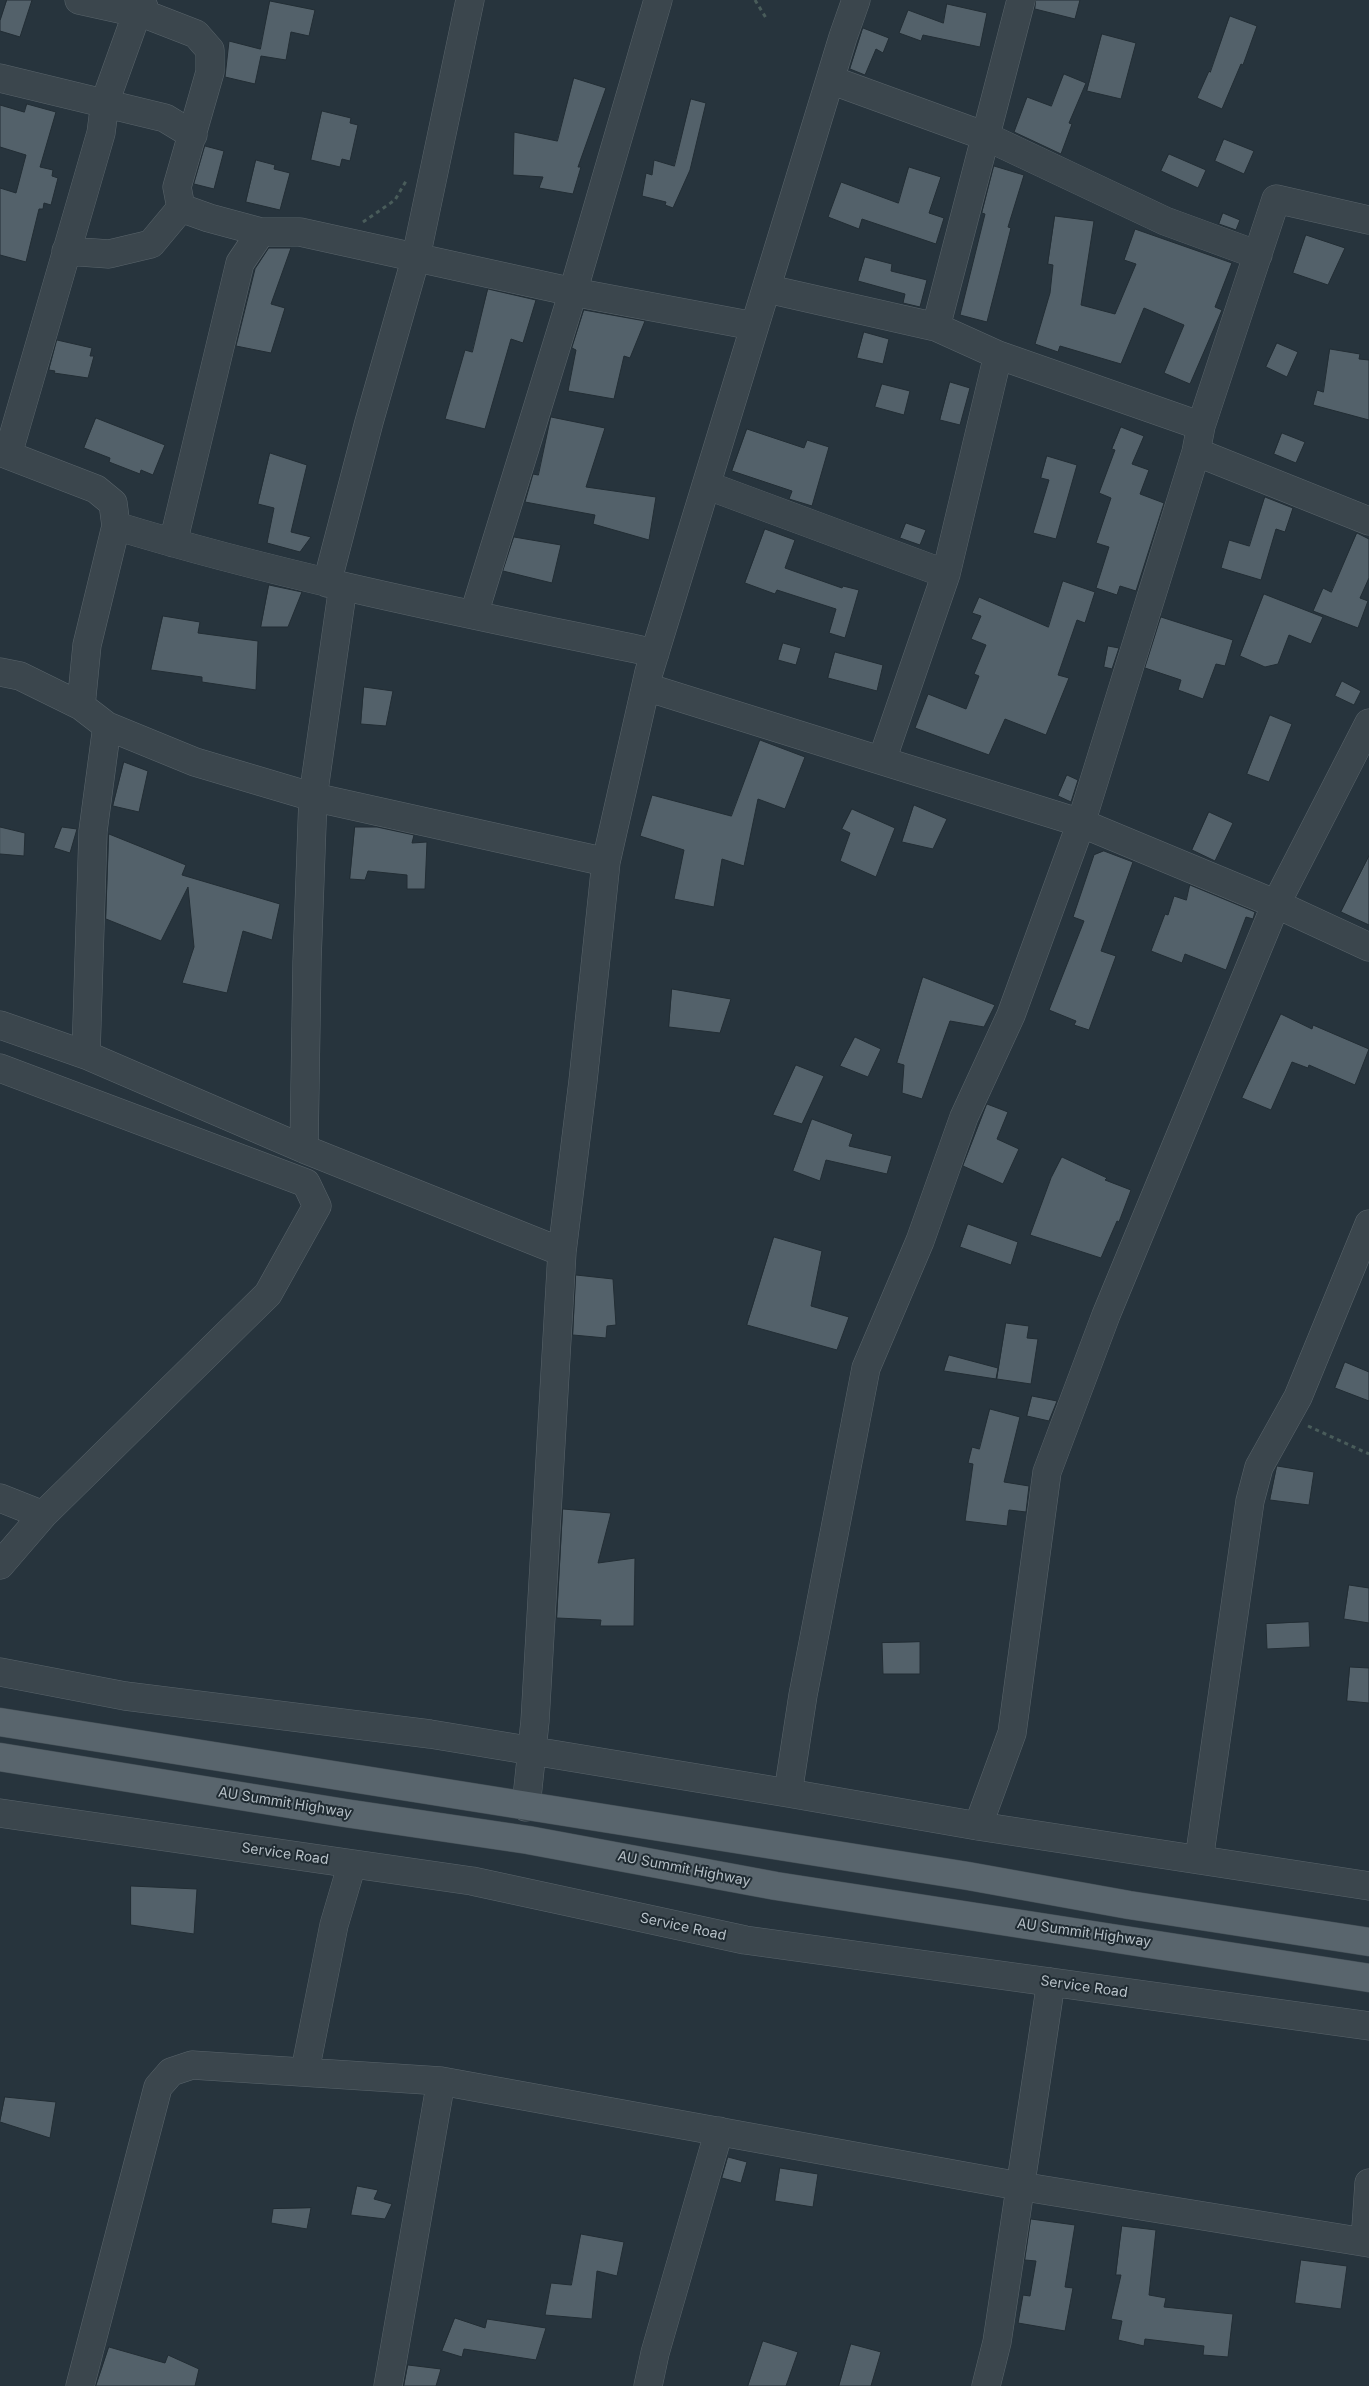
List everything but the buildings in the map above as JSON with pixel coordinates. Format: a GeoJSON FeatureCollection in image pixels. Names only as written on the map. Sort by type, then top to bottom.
{"type":"FeatureCollection","features":[{"type":"Feature","properties":{"kind":"main road"},"geometry":{"type":"LineString","coordinates":[[0,1722],[968,1876],[1369,1942]]}},
{"type":"Feature","properties":{"kind":"main road","name":"AU Summit Highway"},"geometry":{"type":"LineString","coordinates":[[0,1757],[345,1813],[528,1840],[776,1886],[1369,1978]]}},
{"type":"Feature","properties":{"kind":"street"},"geometry":{"type":"LineString","coordinates":[[79,0],[142,9],[196,34],[210,50],[210,72],[177,187],[181,208]]}},
{"type":"Feature","properties":{"kind":"street"},"geometry":{"type":"LineString","coordinates":[[304,1149],[307,962],[313,797],[335,585],[368,422],[416,257],[470,0]]}},
{"type":"Feature","properties":{"kind":"street"},"geometry":{"type":"LineString","coordinates":[[474,614],[573,292],[658,0]]}},
{"type":"Feature","properties":{"kind":"street"},"geometry":{"type":"LineString","coordinates":[[526,1807],[532,1750],[562,1252],[583,1080],[606,862],[655,653],[754,326],[768,289],[856,0]]}},
{"type":"Feature","properties":{"kind":"street"},"geometry":{"type":"LineString","coordinates":[[936,327],[1021,0]]}},
{"type":"Feature","properties":{"kind":"street"},"geometry":{"type":"LineString","coordinates":[[81,706],[87,645],[116,526],[113,503],[96,489],[4,453],[101,133],[104,102],[142,9]]}},
{"type":"Feature","properties":{"kind":"street"},"geometry":{"type":"LineString","coordinates":[[0,78],[165,118],[192,134]]}},
{"type":"Feature","properties":{"kind":"street"},"geometry":{"type":"LineString","coordinates":[[831,80],[985,136],[1165,221],[1258,255]]}},
{"type":"Feature","properties":{"kind":"street"},"geometry":{"type":"LineString","coordinates":[[788,1793],[803,1695],[866,1368],[920,1241],[964,1118],[1011,1014],[1081,824],[1196,452],[1201,426],[1276,199],[1369,220]]}},
{"type":"Feature","properties":{"kind":"street"},"geometry":{"type":"LineString","coordinates":[[181,208],[260,232],[300,232],[573,292],[754,326]]}},
{"type":"Feature","properties":{"kind":"street"},"geometry":{"type":"LineString","coordinates":[[66,251],[109,254],[151,244],[181,208]]}},
{"type":"Feature","properties":{"kind":"street"},"geometry":{"type":"LineString","coordinates":[[173,543],[240,263],[260,232]]}},
{"type":"Feature","properties":{"kind":"street"},"geometry":{"type":"LineString","coordinates":[[768,289],[936,327],[998,355],[1201,426]]}},
{"type":"Feature","properties":{"kind":"street"},"geometry":{"type":"LineString","coordinates":[[882,760],[946,574],[998,355]]}},
{"type":"Feature","properties":{"kind":"street"},"geometry":{"type":"LineString","coordinates":[[1196,452],[1369,521]]}},
{"type":"Feature","properties":{"kind":"street"},"geometry":{"type":"LineString","coordinates":[[706,485],[946,574]]}},
{"type":"Feature","properties":{"kind":"street"},"geometry":{"type":"LineString","coordinates":[[116,526],[173,543],[335,585],[655,653]]}},
{"type":"Feature","properties":{"kind":"street"},"geometry":{"type":"LineString","coordinates":[[0,672],[20,676],[81,706],[107,726],[195,762],[313,797],[606,862]]}},
{"type":"Feature","properties":{"kind":"street"},"geometry":{"type":"LineString","coordinates":[[646,686],[1081,824],[1276,904],[1369,948]]}},
{"type":"Feature","properties":{"kind":"street"},"geometry":{"type":"LineString","coordinates":[[978,1826],[1012,1734],[1047,1472],[1106,1315],[1276,904],[1369,722]]}},
{"type":"Feature","properties":{"kind":"street"},"geometry":{"type":"LineString","coordinates":[[86,1055],[93,832],[107,726]]}},
{"type":"Feature","properties":{"kind":"street"},"geometry":{"type":"LineString","coordinates":[[0,1025],[86,1055],[304,1149],[562,1252]]}},
{"type":"Feature","properties":{"kind":"street"},"geometry":{"type":"LineString","coordinates":[[0,1068],[306,1183],[316,1206],[268,1294],[43,1515],[0,1565]]}},
{"type":"Feature","properties":{"kind":"street"},"geometry":{"type":"LineString","coordinates":[[1199,1860],[1250,1501],[1259,1467],[1298,1397],[1369,1224]]}},
{"type":"Feature","properties":{"kind":"street"},"geometry":{"type":"LineString","coordinates":[[0,1498],[43,1515]]}},
{"type":"Feature","properties":{"kind":"street"},"geometry":{"type":"LineString","coordinates":[[0,1672],[125,1696],[430,1734],[978,1826],[1369,1886]]}},
{"type":"Feature","properties":{"kind":"street","name":"Service Road"},"geometry":{"type":"LineString","coordinates":[[0,1813],[472,1881],[745,1940],[1369,2026]]}},
{"type":"Feature","properties":{"kind":"street"},"geometry":{"type":"LineString","coordinates":[[305,2072],[334,1925],[352,1864]]}},
{"type":"Feature","properties":{"kind":"street"},"geometry":{"type":"LineString","coordinates":[[986,2386],[996,2342],[1051,1982]]}},
{"type":"Feature","properties":{"kind":"street"},"geometry":{"type":"LineString","coordinates":[[80,2386],[158,2087],[171,2072],[192,2065],[441,2081],[1019,2186],[1367,2242],[1369,2183]]}},
{"type":"Feature","properties":{"kind":"street"},"geometry":{"type":"LineString","coordinates":[[388,2386],[441,2081]]}},
{"type":"Feature","properties":{"kind":"street"},"geometry":{"type":"LineString","coordinates":[[648,2386],[654,2353],[720,2132]]}},
{"type":"Feature","properties":{"kind":"path"},"geometry":{"type":"LineString","coordinates":[[755,0],[766,18]]}},
{"type":"Feature","properties":{"kind":"path"},"geometry":{"type":"LineString","coordinates":[[360,224],[395,200],[410,175]]}},
{"type":"Feature","properties":{"kind":"path"},"geometry":{"type":"LineString","coordinates":[[1287,1417],[1369,1454]]}}]}
